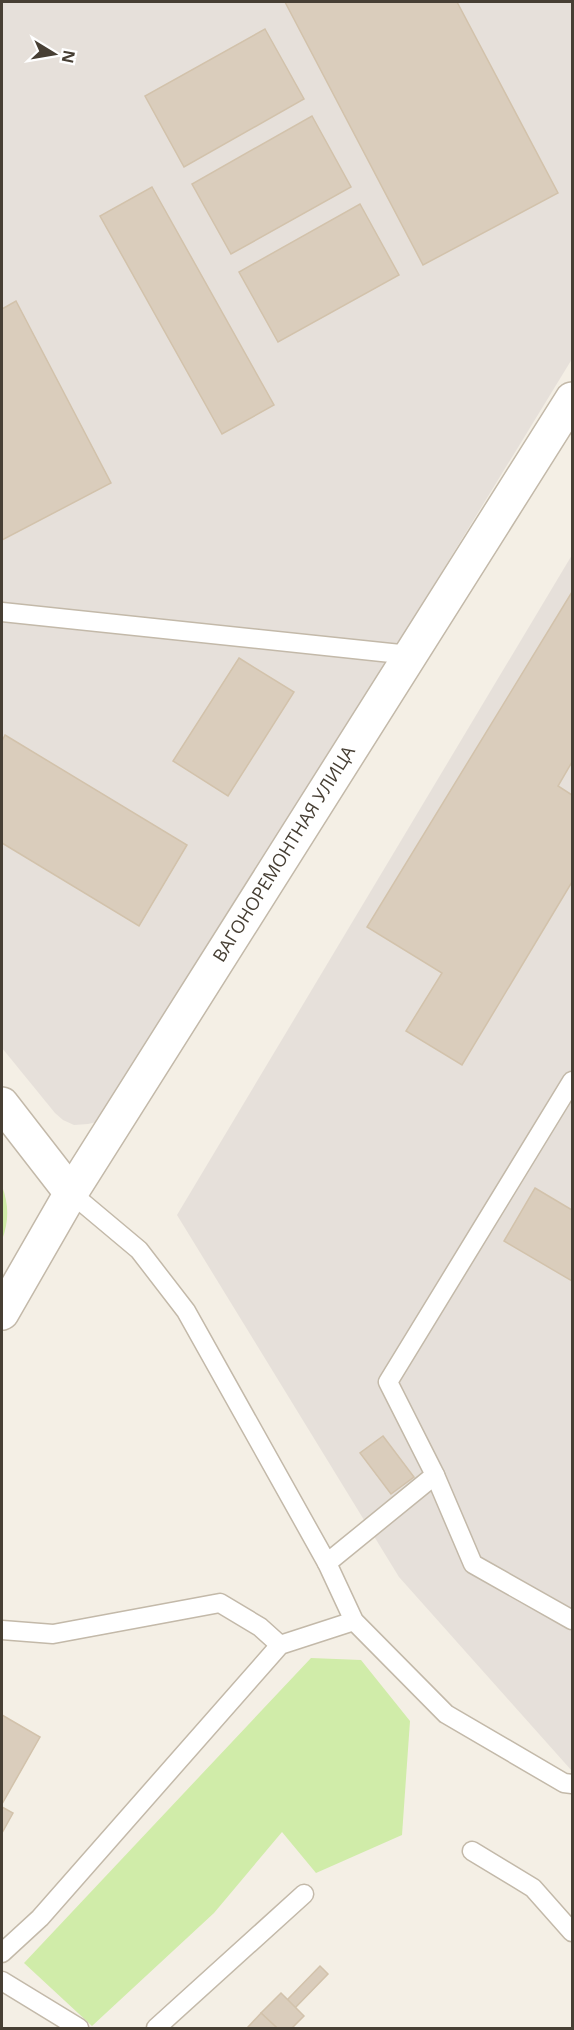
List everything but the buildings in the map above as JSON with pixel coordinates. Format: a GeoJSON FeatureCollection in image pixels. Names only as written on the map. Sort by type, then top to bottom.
{"type":"FeatureCollection","features":[{"type":"Feature","properties":{"kind":"street","name":"ВАГОНОРЕМОНТНАЯ УЛИЦА"},"geometry":{"type":"LineString","coordinates":[[2,1313],[72,1193],[573,399]]}},
{"type":"Feature","properties":{"kind":"street"},"geometry":{"type":"LineString","coordinates":[[2,1104],[72,1193]]}},
{"type":"Feature","properties":{"kind":"lane"},"geometry":{"type":"LineString","coordinates":[[2,612],[410,655]]}},
{"type":"Feature","properties":{"kind":"lane"},"geometry":{"type":"LineString","coordinates":[[573,1081],[388,1382],[435,1475],[473,1564],[573,1620]]}},
{"type":"Feature","properties":{"kind":"lane"},"geometry":{"type":"LineString","coordinates":[[72,1193],[139,1250],[186,1311],[327,1563],[354,1621],[446,1714],[564,1784],[573,1784]]}},
{"type":"Feature","properties":{"kind":"lane"},"geometry":{"type":"LineString","coordinates":[[327,1563],[435,1475]]}},
{"type":"Feature","properties":{"kind":"lane"},"geometry":{"type":"LineString","coordinates":[[2,1630],[53,1635],[220,1603],[260,1627],[280,1645]]}},
{"type":"Feature","properties":{"kind":"lane"},"geometry":{"type":"LineString","coordinates":[[2,1953],[40,1918],[280,1645],[354,1621]]}},
{"type":"Feature","properties":{"kind":"lane"},"geometry":{"type":"LineString","coordinates":[[472,1851],[533,1888],[573,1932]]}},
{"type":"Feature","properties":{"kind":"lane"},"geometry":{"type":"LineString","coordinates":[[156,2028],[304,1894]]}},
{"type":"Feature","properties":{"kind":"lane"},"geometry":{"type":"LineString","coordinates":[[2,1981],[79,2028]]}},
{"type":"Feature","properties":{"kind":"shaded area"},"geometry":{"type":"Polygon","coordinates":[[[2,2],[572,2],[572,359],[112,1111],[101,1121],[74,1125],[55,1113],[2,1048],[2,2]]]}},
{"type":"Feature","properties":{"kind":"shaded area"},"geometry":{"type":"Polygon","coordinates":[[[572,555],[572,1771],[399,1577],[177,1215],[572,555]]]}},
{"type":"Feature","properties":{"kind":"green space"},"geometry":{"type":"Polygon","coordinates":[[[2,1186],[7,1213],[2,1240],[2,1186]]]}},
{"type":"Feature","properties":{"kind":"green space"},"geometry":{"type":"Polygon","coordinates":[[[311,1658],[361,1660],[410,1721],[402,1835],[316,1873],[282,1832],[214,1913],[92,2026],[24,1963],[311,1658]]]}}]}
